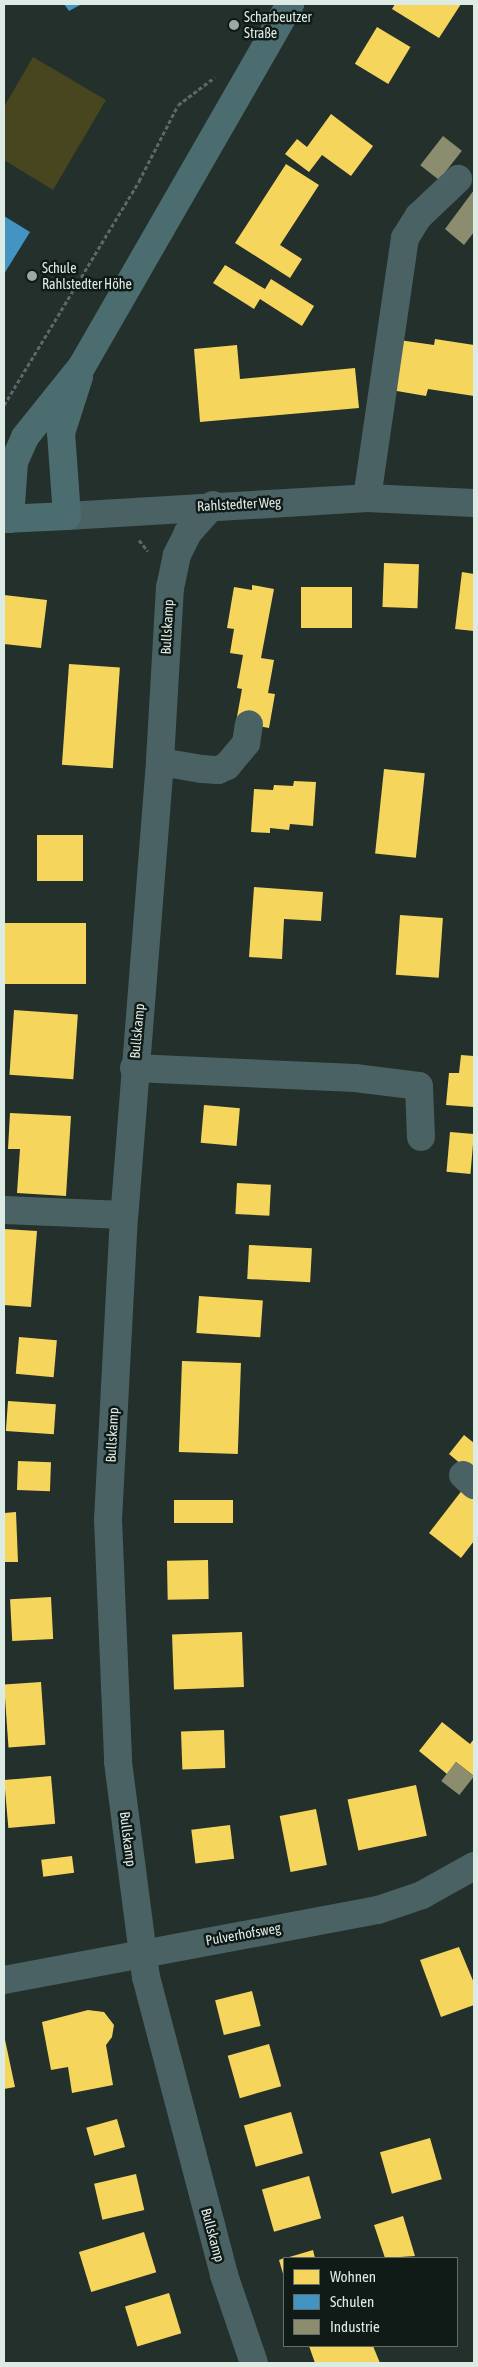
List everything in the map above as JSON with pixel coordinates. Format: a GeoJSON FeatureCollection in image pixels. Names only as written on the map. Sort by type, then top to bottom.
{"type":"FeatureCollection","features":[{"type":"Feature","properties":{"kind":"main road"},"geometry":{"type":"LineString","coordinates":[[7,519],[14,462],[25,437],[82,366],[290,4]]}},
{"type":"Feature","properties":{"kind":"main road"},"geometry":{"type":"LineString","coordinates":[[67,516],[61,433],[82,366]]}},
{"type":"Feature","properties":{"kind":"main road","name":"Rahlstedter Weg"},"geometry":{"type":"LineString","coordinates":[[7,519],[67,516]]}},
{"type":"Feature","properties":{"kind":"street"},"geometry":{"type":"LineString","coordinates":[[367,498],[405,238],[419,216],[458,178]]}},
{"type":"Feature","properties":{"kind":"street","name":"Rahlstedter Weg"},"geometry":{"type":"LineString","coordinates":[[67,516],[116,514],[213,505],[367,498],[474,503]]}},
{"type":"Feature","properties":{"kind":"street","name":"Bullskamp"},"geometry":{"type":"LineString","coordinates":[[213,505],[184,539],[170,587],[160,762],[134,1068],[124,1215],[108,1529],[118,1762],[143,1954],[224,2275],[254,2363]]}},
{"type":"Feature","properties":{"kind":"street"},"geometry":{"type":"LineString","coordinates":[[160,762],[218,770],[227,766],[246,744],[249,724]]}},
{"type":"Feature","properties":{"kind":"street"},"geometry":{"type":"LineString","coordinates":[[134,1068],[355,1078],[419,1086],[421,1137]]}},
{"type":"Feature","properties":{"kind":"street"},"geometry":{"type":"LineString","coordinates":[[4,1210],[124,1215]]}},
{"type":"Feature","properties":{"kind":"street","name":"Pulverhofsweg"},"geometry":{"type":"LineString","coordinates":[[4,1980],[378,1910],[422,1895],[474,1866]]}},
{"type":"Feature","properties":{"kind":"path"},"geometry":{"type":"LineString","coordinates":[[4,405],[139,181],[178,105]]}},
{"type":"Feature","properties":{"kind":"path"},"geometry":{"type":"LineString","coordinates":[[116,514],[153,557],[170,587]]}},
{"type":"Feature","properties":{"kind":"shaded area"},"geometry":{"type":"Polygon","coordinates":[[[33,57],[106,100],[53,190],[4,160],[4,107],[33,57]]]}},
{"type":"Feature","properties":{"kind":"building: Wohnen"},"geometry":{"type":"Polygon","coordinates":[[[395,4],[461,4],[439,38],[392,9],[395,4]]]}},
{"type":"Feature","properties":{"kind":"building: Wohnen"},"geometry":{"type":"Polygon","coordinates":[[[377,27],[410,47],[388,84],[355,64],[377,27]]]}},
{"type":"Feature","properties":{"kind":"building: Wohnen"},"geometry":{"type":"Polygon","coordinates":[[[331,114],[373,146],[351,176],[322,155],[309,172],[285,154],[297,139],[307,147],[331,114]]]}},
{"type":"Feature","properties":{"kind":"building: Wohnen"},"geometry":{"type":"Polygon","coordinates":[[[286,164],[319,185],[280,245],[302,259],[290,278],[235,243],[286,164]]]}},
{"type":"Feature","properties":{"kind":"building: Wohnen"},"geometry":{"type":"Polygon","coordinates":[[[225,265],[265,289],[271,279],[314,306],[302,326],[260,299],[254,309],[213,283],[225,265]]]}},
{"type":"Feature","properties":{"kind":"building: Wohnen"},"geometry":{"type":"Polygon","coordinates":[[[435,339],[474,345],[474,396],[428,389],[426,396],[391,390],[399,340],[434,345],[435,339]]]}},
{"type":"Feature","properties":{"kind":"building: Wohnen"},"geometry":{"type":"Polygon","coordinates":[[[237,345],[240,379],[355,368],[359,408],[200,422],[194,349],[237,345]]]}},
{"type":"Feature","properties":{"kind":"building: Wohnen"},"geometry":{"type":"Polygon","coordinates":[[[384,563],[419,564],[417,608],[382,607],[384,563]]]}},
{"type":"Feature","properties":{"kind":"building: Wohnen"},"geometry":{"type":"Polygon","coordinates":[[[462,572],[474,574],[474,631],[455,629],[462,572]]]}},
{"type":"Feature","properties":{"kind":"building: Wohnen"},"geometry":{"type":"Polygon","coordinates":[[[252,585],[274,589],[261,658],[274,660],[268,693],[275,694],[269,728],[236,722],[242,689],[237,688],[243,655],[230,653],[234,629],[227,628],[234,587],[252,590],[252,585]]]}},
{"type":"Feature","properties":{"kind":"building: Wohnen"},"geometry":{"type":"Polygon","coordinates":[[[301,587],[352,587],[352,628],[301,628],[301,587]]]}},
{"type":"Feature","properties":{"kind":"building: Wohnen"},"geometry":{"type":"Polygon","coordinates":[[[4,595],[47,600],[41,648],[4,644],[4,595]]]}},
{"type":"Feature","properties":{"kind":"building: Wohnen"},"geometry":{"type":"Polygon","coordinates":[[[69,664],[120,668],[113,768],[62,765],[69,664]]]}},
{"type":"Feature","properties":{"kind":"building: Wohnen"},"geometry":{"type":"Polygon","coordinates":[[[384,769],[425,773],[416,858],[375,854],[384,769]]]}},
{"type":"Feature","properties":{"kind":"building: Wohnen"},"geometry":{"type":"Polygon","coordinates":[[[294,781],[316,782],[313,826],[290,824],[289,830],[270,828],[270,833],[251,832],[254,789],[273,790],[274,785],[293,786],[294,781]]]}},
{"type":"Feature","properties":{"kind":"building: Wohnen"},"geometry":{"type":"Polygon","coordinates":[[[37,835],[83,835],[83,881],[37,881],[37,835]]]}},
{"type":"Feature","properties":{"kind":"building: Wohnen"},"geometry":{"type":"Polygon","coordinates":[[[254,887],[323,892],[321,921],[284,919],[282,959],[249,957],[254,887]]]}},
{"type":"Feature","properties":{"kind":"building: Wohnen"},"geometry":{"type":"Polygon","coordinates":[[[400,915],[443,918],[439,978],[396,975],[400,915]]]}},
{"type":"Feature","properties":{"kind":"building: Wohnen"},"geometry":{"type":"Polygon","coordinates":[[[4,923],[86,923],[86,984],[4,984],[4,923]]]}},
{"type":"Feature","properties":{"kind":"building: Wohnen"},"geometry":{"type":"Polygon","coordinates":[[[14,1010],[78,1014],[73,1079],[9,1075],[14,1010]]]}},
{"type":"Feature","properties":{"kind":"building: Wohnen"},"geometry":{"type":"Polygon","coordinates":[[[461,1055],[474,1056],[474,1107],[446,1105],[449,1073],[459,1073],[461,1055]]]}},
{"type":"Feature","properties":{"kind":"building: Wohnen"},"geometry":{"type":"Polygon","coordinates":[[[204,1105],[240,1108],[237,1146],[201,1143],[204,1105]]]}},
{"type":"Feature","properties":{"kind":"building: Wohnen"},"geometry":{"type":"Polygon","coordinates":[[[10,1113],[71,1116],[66,1196],[17,1193],[20,1149],[8,1149],[10,1113]]]}},
{"type":"Feature","properties":{"kind":"building: Wohnen"},"geometry":{"type":"Polygon","coordinates":[[[450,1132],[474,1134],[470,1174],[447,1172],[450,1132]]]}},
{"type":"Feature","properties":{"kind":"building: Wohnen"},"geometry":{"type":"Polygon","coordinates":[[[237,1183],[271,1185],[269,1216],[235,1214],[237,1183]]]}},
{"type":"Feature","properties":{"kind":"building: Wohnen"},"geometry":{"type":"Polygon","coordinates":[[[4,1229],[37,1231],[31,1307],[4,1305],[4,1229]]]}},
{"type":"Feature","properties":{"kind":"building: Wohnen"},"geometry":{"type":"Polygon","coordinates":[[[249,1245],[312,1248],[310,1282],[247,1279],[249,1245]]]}},
{"type":"Feature","properties":{"kind":"building: Wohnen"},"geometry":{"type":"Polygon","coordinates":[[[199,1296],[263,1300],[260,1337],[196,1333],[199,1296]]]}},
{"type":"Feature","properties":{"kind":"building: Wohnen"},"geometry":{"type":"Polygon","coordinates":[[[19,1337],[57,1340],[54,1377],[16,1374],[19,1337]]]}},
{"type":"Feature","properties":{"kind":"building: Wohnen"},"geometry":{"type":"Polygon","coordinates":[[[182,1361],[241,1363],[238,1454],[179,1452],[182,1361]]]}},
{"type":"Feature","properties":{"kind":"building: Wohnen"},"geometry":{"type":"Polygon","coordinates":[[[8,1401],[56,1404],[54,1434],[6,1431],[8,1401]]]}},
{"type":"Feature","properties":{"kind":"building: Wohnen"},"geometry":{"type":"Polygon","coordinates":[[[464,1435],[474,1443],[474,1475],[449,1454],[464,1435]]]}},
{"type":"Feature","properties":{"kind":"building: Wohnen"},"geometry":{"type":"Polygon","coordinates":[[[18,1461],[51,1462],[50,1491],[17,1490],[18,1461]]]}},
{"type":"Feature","properties":{"kind":"building: Wohnen"},"geometry":{"type":"Polygon","coordinates":[[[463,1489],[474,1497],[474,1541],[461,1558],[429,1533],[463,1489]]]}},
{"type":"Feature","properties":{"kind":"building: Wohnen"},"geometry":{"type":"Polygon","coordinates":[[[174,1500],[233,1500],[233,1523],[174,1523],[174,1500]]]}},
{"type":"Feature","properties":{"kind":"building: Wohnen"},"geometry":{"type":"Polygon","coordinates":[[[16,1512],[18,1562],[4,1562],[4,1513],[16,1512]]]}},
{"type":"Feature","properties":{"kind":"building: Wohnen"},"geometry":{"type":"Polygon","coordinates":[[[208,1560],[209,1599],[168,1600],[167,1561],[208,1560]]]}},
{"type":"Feature","properties":{"kind":"building: Wohnen"},"geometry":{"type":"Polygon","coordinates":[[[51,1597],[53,1639],[12,1641],[10,1599],[51,1597]]]}},
{"type":"Feature","properties":{"kind":"building: Wohnen"},"geometry":{"type":"Polygon","coordinates":[[[242,1632],[244,1687],[174,1689],[172,1634],[242,1632]]]}},
{"type":"Feature","properties":{"kind":"building: Wohnen"},"geometry":{"type":"Polygon","coordinates":[[[41,1682],[45,1745],[8,1747],[4,1685],[41,1682]]]}},
{"type":"Feature","properties":{"kind":"building: Wohnen"},"geometry":{"type":"Polygon","coordinates":[[[442,1722],[470,1744],[474,1739],[474,1776],[456,1762],[447,1774],[419,1751],[442,1722]]]}},
{"type":"Feature","properties":{"kind":"building: Wohnen"},"geometry":{"type":"Polygon","coordinates":[[[224,1730],[225,1768],[182,1769],[181,1732],[224,1730]]]}},
{"type":"Feature","properties":{"kind":"building: Wohnen"},"geometry":{"type":"Polygon","coordinates":[[[51,1776],[55,1824],[8,1828],[4,1780],[51,1776]]]}},
{"type":"Feature","properties":{"kind":"building: Wohnen"},"geometry":{"type":"Polygon","coordinates":[[[416,1785],[427,1836],[358,1850],[348,1800],[416,1785]]]}},
{"type":"Feature","properties":{"kind":"building: Wohnen"},"geometry":{"type":"Polygon","coordinates":[[[316,1809],[327,1865],[291,1872],[280,1816],[316,1809]]]}},
{"type":"Feature","properties":{"kind":"building: Wohnen"},"geometry":{"type":"Polygon","coordinates":[[[230,1825],[234,1859],[195,1863],[191,1830],[230,1825]]]}},
{"type":"Feature","properties":{"kind":"building: Wohnen"},"geometry":{"type":"Polygon","coordinates":[[[72,1856],[74,1873],[43,1877],[41,1860],[72,1856]]]}},
{"type":"Feature","properties":{"kind":"building: Wohnen"},"geometry":{"type":"Polygon","coordinates":[[[459,1947],[474,1983],[474,2005],[441,2017],[420,1960],[459,1947]]]}},
{"type":"Feature","properties":{"kind":"building: Wohnen"},"geometry":{"type":"Polygon","coordinates":[[[252,1991],[261,2026],[224,2035],[215,2000],[252,1991]]]}},
{"type":"Feature","properties":{"kind":"building: Wohnen"},"geometry":{"type":"Polygon","coordinates":[[[88,2010],[104,2012],[114,2025],[112,2037],[106,2045],[113,2085],[72,2093],[68,2067],[51,2070],[42,2022],[88,2010]]]}},
{"type":"Feature","properties":{"kind":"building: Wohnen"},"geometry":{"type":"Polygon","coordinates":[[[4,2035],[15,2087],[4,2089],[4,2035]]]}},
{"type":"Feature","properties":{"kind":"building: Wohnen"},"geometry":{"type":"Polygon","coordinates":[[[269,2044],[281,2086],[240,2098],[228,2056],[269,2044]]]}},
{"type":"Feature","properties":{"kind":"building: Wohnen"},"geometry":{"type":"Polygon","coordinates":[[[291,2112],[303,2153],[256,2167],[244,2126],[291,2112]]]}},
{"type":"Feature","properties":{"kind":"building: Wohnen"},"geometry":{"type":"Polygon","coordinates":[[[117,2119],[125,2147],[94,2156],[86,2128],[117,2119]]]}},
{"type":"Feature","properties":{"kind":"building: Wohnen"},"geometry":{"type":"Polygon","coordinates":[[[430,2138],[442,2179],[392,2194],[380,2152],[430,2138]]]}},
{"type":"Feature","properties":{"kind":"building: Wohnen"},"geometry":{"type":"Polygon","coordinates":[[[136,2174],[144,2210],[102,2220],[94,2184],[136,2174]]]}},
{"type":"Feature","properties":{"kind":"building: Wohnen"},"geometry":{"type":"Polygon","coordinates":[[[309,2176],[321,2218],[274,2232],[262,2190],[309,2176]]]}},
{"type":"Feature","properties":{"kind":"building: Wohnen"},"geometry":{"type":"Polygon","coordinates":[[[403,2216],[415,2256],[385,2257],[374,2225],[403,2216]]]}},
{"type":"Feature","properties":{"kind":"building: Wohnen"},"geometry":{"type":"Polygon","coordinates":[[[144,2232],[156,2272],[91,2292],[79,2252],[144,2232]]]}},
{"type":"Feature","properties":{"kind":"building: Wohnen"},"geometry":{"type":"Polygon","coordinates":[[[313,2250],[315,2257],[289,2257],[313,2250]]]}},
{"type":"Feature","properties":{"kind":"building: Wohnen"},"geometry":{"type":"Polygon","coordinates":[[[283,2258],[283,2274],[279,2260],[283,2258]]]}},
{"type":"Feature","properties":{"kind":"building: Wohnen"},"geometry":{"type":"Polygon","coordinates":[[[169,2293],[181,2333],[137,2347],[125,2306],[169,2293]]]}},
{"type":"Feature","properties":{"kind":"building: Wohnen"},"geometry":{"type":"Polygon","coordinates":[[[309,2347],[373,2347],[380,2363],[315,2363],[309,2347]]]}},
{"type":"Feature","properties":{"kind":"building: Schulen"},"geometry":{"type":"Polygon","coordinates":[[[64,4],[82,4],[69,11],[64,4]]]}},
{"type":"Feature","properties":{"kind":"building: Schulen"},"geometry":{"type":"Polygon","coordinates":[[[4,216],[30,232],[4,274],[4,216]]]}},
{"type":"Feature","properties":{"kind":"building: Industrie"},"geometry":{"type":"Polygon","coordinates":[[[443,136],[462,151],[439,180],[420,165],[443,136]]]}},
{"type":"Feature","properties":{"kind":"building: Industrie"},"geometry":{"type":"Polygon","coordinates":[[[474,190],[474,232],[464,245],[445,229],[474,190]]]}},
{"type":"Feature","properties":{"kind":"building: Industrie"},"geometry":{"type":"Polygon","coordinates":[[[456,1762],[474,1776],[459,1795],[441,1781],[456,1762]]]}},
{"type":"Feature","properties":{"kind":"place","name":"Scharbeutzer Straße"},"geometry":{"type":"Point","coordinates":[234,25]}},
{"type":"Feature","properties":{"kind":"place","name":"Schule Rahlstedter Höhe"},"geometry":{"type":"Point","coordinates":[32,276]}}]}
